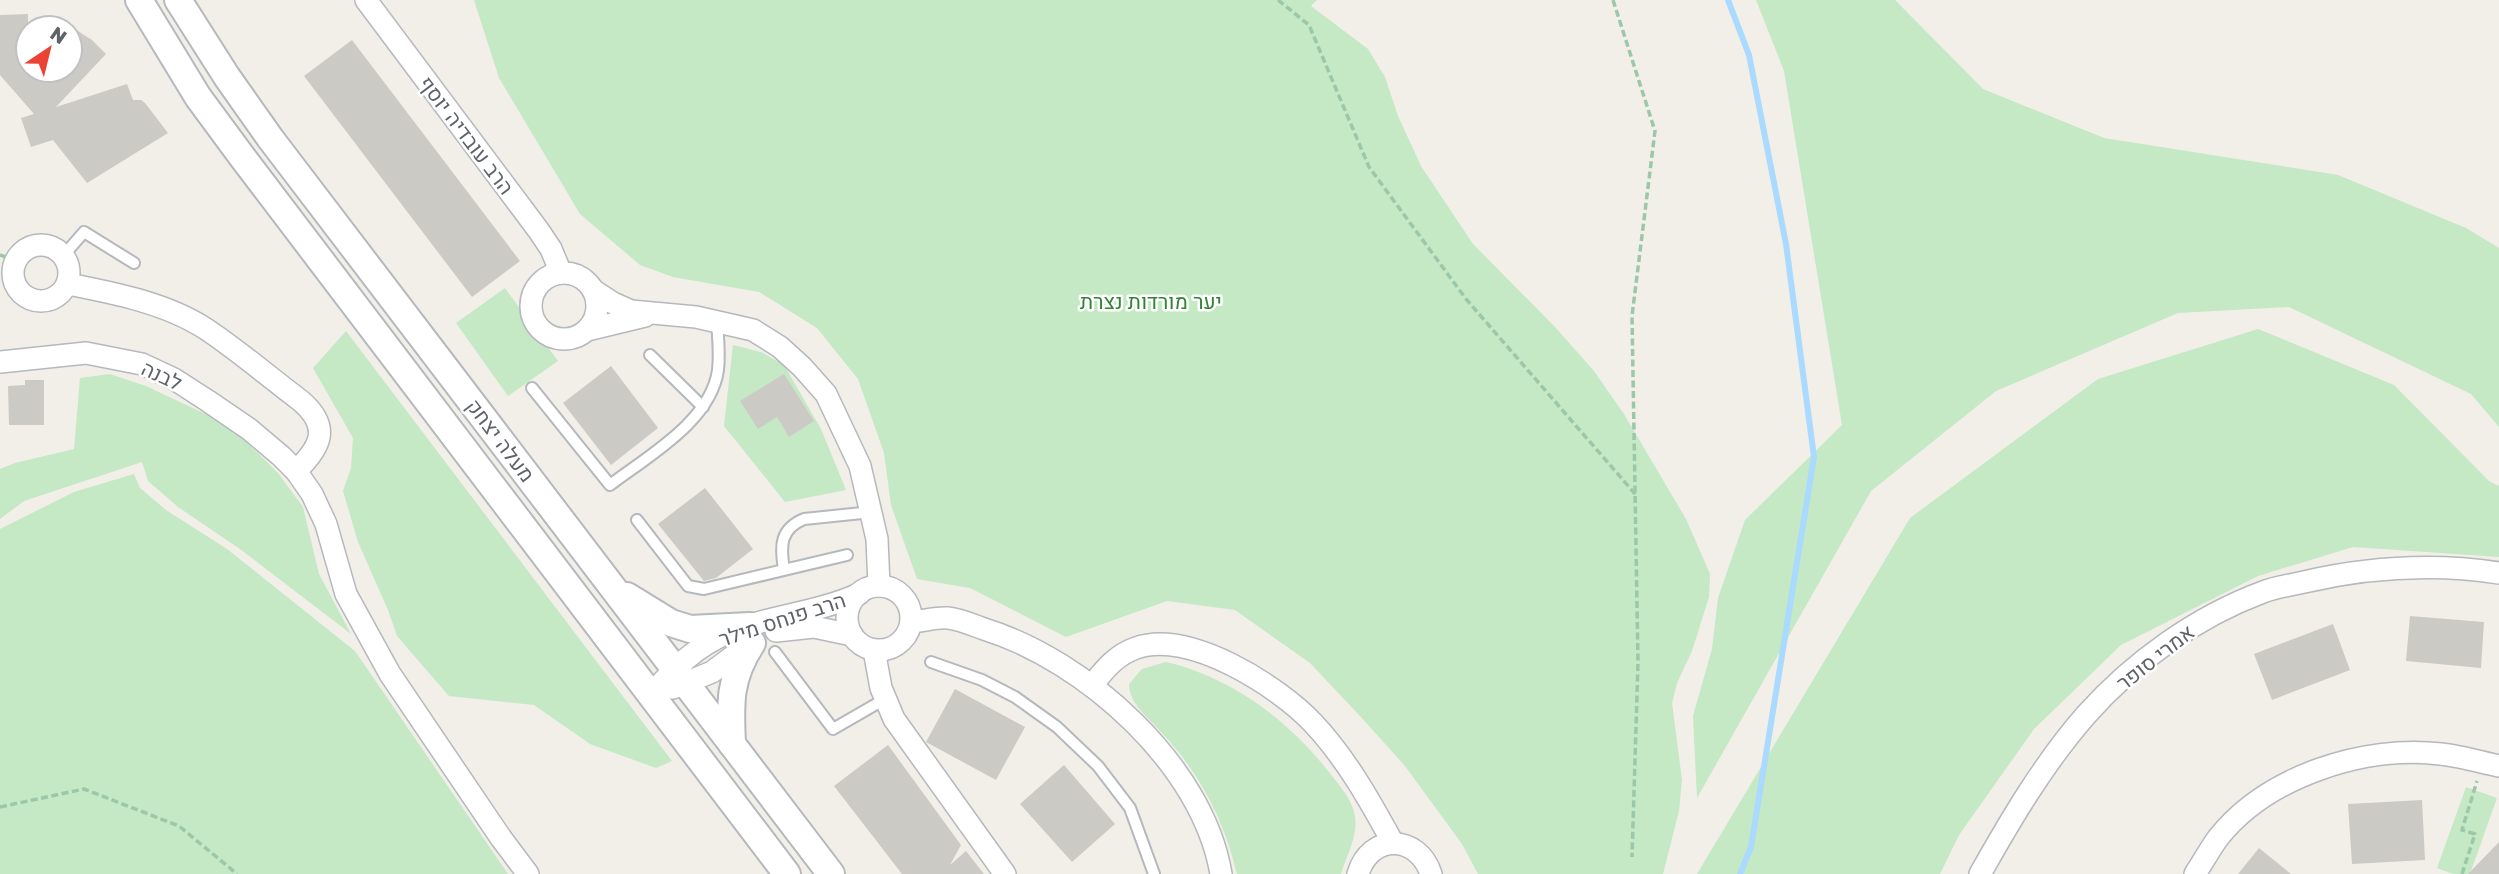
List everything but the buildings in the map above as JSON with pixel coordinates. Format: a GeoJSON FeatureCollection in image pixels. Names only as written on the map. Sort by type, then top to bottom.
{"type":"FeatureCollection","features":[{"type":"Feature","properties":{"kind":"street","name":"מעלה יצחק"},"geometry":{"type":"LineString","coordinates":[[139,0],[198,97],[243,158],[787,874]]}},
{"type":"Feature","properties":{"kind":"street","name":"מעלה יצחק"},"geometry":{"type":"LineString","coordinates":[[178,0],[227,77],[271,138],[831,874]]}},
{"type":"Feature","properties":{"kind":"street","name":"הרב עובדיה יוסף"},"geometry":{"type":"LineString","coordinates":[[366,0],[539,231],[551,249],[561,273]]}},
{"type":"Feature","properties":{"kind":"street"},"geometry":{"type":"LineString","coordinates":[[38,245],[56,249],[64,256],[69,269],[68,284],[56,298],[39,302],[22,294],[13,278],[8,258],[38,245]]}},
{"type":"Feature","properties":{"kind":"street"},"geometry":{"type":"LineString","coordinates":[[587,330],[594,321],[597,300],[586,281],[577,275],[561,273],[545,279],[538,286],[531,307],[533,317],[547,334],[557,338],[568,339],[587,330],[650,315]]}},
{"type":"Feature","properties":{"kind":"street"},"geometry":{"type":"LineString","coordinates":[[68,284],[162,307],[205,328],[306,406],[312,411],[320,433],[313,455],[296,471]]}},
{"type":"Feature","properties":{"kind":"street"},"geometry":{"type":"LineString","coordinates":[[593,290],[632,311],[650,315],[696,317],[753,330],[780,347],[802,367],[826,394],[860,466],[872,512],[877,539],[869,590],[848,608],[847,619],[852,635],[864,646],[874,650],[896,646],[904,639],[911,622],[910,607],[904,597],[895,590],[869,590]]}},
{"type":"Feature","properties":{"kind":"street","name":"לבנה"},"geometry":{"type":"LineString","coordinates":[[0,362],[86,353],[142,364],[174,379],[249,429],[296,471],[312,494],[326,524],[346,594],[360,623],[390,674],[500,838],[528,874]]}},
{"type":"Feature","properties":{"kind":"street","name":"אמרי סופר"},"geometry":{"type":"LineString","coordinates":[[1980,874],[2008,824],[2038,779],[2086,715],[2134,669],[2190,628],[2264,591],[2341,573],[2401,566],[2464,568],[2499,573]]}},
{"type":"Feature","properties":{"kind":"street"},"geometry":{"type":"LineString","coordinates":[[613,588],[671,623],[690,629],[759,640],[734,676],[730,700],[732,744]]}},
{"type":"Feature","properties":{"kind":"street","name":"הרב פנחס מילר"},"geometry":{"type":"LineString","coordinates":[[651,695],[681,676],[705,645],[729,632],[759,640],[869,590]]}},
{"type":"Feature","properties":{"kind":"street"},"geometry":{"type":"LineString","coordinates":[[911,622],[948,618],[1002,634],[1042,653],[1092,685],[1155,744],[1179,776],[1202,817],[1222,874]]}},
{"type":"Feature","properties":{"kind":"street","name":"הרב פנחס מילר"},"geometry":{"type":"LineString","coordinates":[[759,640],[778,630],[814,627],[852,635]]}},
{"type":"Feature","properties":{"kind":"street"},"geometry":{"type":"LineString","coordinates":[[1092,685],[1110,663],[1137,648],[1155,644],[1176,646],[1212,656],[1247,673],[1281,696],[1312,722],[1372,804],[1392,843]]}},
{"type":"Feature","properties":{"kind":"street"},"geometry":{"type":"LineString","coordinates":[[874,650],[880,688],[894,719],[1005,874]]}},
{"type":"Feature","properties":{"kind":"street"},"geometry":{"type":"LineString","coordinates":[[2195,874],[2219,837],[2249,808],[2288,781],[2334,763],[2395,753],[2441,754],[2491,764]]}},
{"type":"Feature","properties":{"kind":"street"},"geometry":{"type":"LineString","coordinates":[[1358,874],[1363,860],[1372,851],[1392,843],[1417,851],[1426,861],[1431,874]]}},
{"type":"Feature","properties":{"kind":"lane"},"geometry":{"type":"LineString","coordinates":[[64,256],[84,232],[134,263]]}},
{"type":"Feature","properties":{"kind":"lane"},"geometry":{"type":"LineString","coordinates":[[532,388],[610,485],[685,427],[703,407],[718,373],[717,321]]}},
{"type":"Feature","properties":{"kind":"lane"},"geometry":{"type":"LineString","coordinates":[[650,355],[703,407]]}},
{"type":"Feature","properties":{"kind":"lane"},"geometry":{"type":"LineString","coordinates":[[784,569],[781,550],[783,541],[786,531],[795,523],[804,519],[872,512]]}},
{"type":"Feature","properties":{"kind":"lane"},"geometry":{"type":"LineString","coordinates":[[637,520],[688,586],[704,589],[847,555]]}},
{"type":"Feature","properties":{"kind":"lane"},"geometry":{"type":"LineString","coordinates":[[759,640],[833,729],[885,699]]}},
{"type":"Feature","properties":{"kind":"lane"},"geometry":{"type":"LineString","coordinates":[[931,662],[982,680],[1015,697],[1057,727],[1090,758],[1130,808],[1154,874]]}},
{"type":"Feature","properties":{"kind":"path"},"geometry":{"type":"LineString","coordinates":[[1278,0],[1309,25],[1369,167],[1466,299],[1636,495]]}},
{"type":"Feature","properties":{"kind":"path"},"geometry":{"type":"LineString","coordinates":[[1613,0],[1655,131],[1632,316],[1638,662],[1632,857]]}},
{"type":"Feature","properties":{"kind":"path"},"geometry":{"type":"LineString","coordinates":[[2462,874],[2475,834],[2462,830],[2491,764]]}},
{"type":"Feature","properties":{"kind":"path"},"geometry":{"type":"LineString","coordinates":[[0,807],[84,789],[179,826],[237,874]]}},
{"type":"Feature","properties":{"kind":"green space","name":"יער מורדות נצרת"},"geometry":{"type":"Polygon","coordinates":[[[474,0],[1317,0],[1311,6],[1368,49],[1385,77],[1398,116],[1421,166],[1473,244],[1555,327],[1594,371],[1624,414],[1686,519],[1710,574],[1709,597],[1672,703],[1682,780],[1679,811],[1663,874],[1478,874],[1462,844],[1405,766],[1360,716],[1310,663],[1235,610],[1167,601],[1066,637],[970,588],[917,579],[891,505],[884,453],[858,379],[817,328],[759,292],[673,277],[640,265],[580,214],[499,78],[474,0]]]}},
{"type":"Feature","properties":{"kind":"green space"},"geometry":{"type":"Polygon","coordinates":[[[1756,0],[1895,0],[1983,89],[2104,138],[2338,175],[2466,228],[2499,248],[2499,427],[2471,394],[2289,307],[2178,313],[1996,391],[1871,491],[1697,798],[1693,716],[1712,649],[1718,598],[1745,520],[1842,425],[1784,71],[1756,0]]]}},
{"type":"Feature","properties":{"kind":"green space"},"geometry":{"type":"Polygon","coordinates":[[[505,288],[558,361],[508,396],[456,323],[505,288]]]}},
{"type":"Feature","properties":{"kind":"green space"},"geometry":{"type":"Polygon","coordinates":[[[2258,329],[2394,385],[2489,481],[2499,486],[2499,557],[2353,547],[2258,576],[2121,645],[2034,729],[1959,835],[1940,874],[1697,874],[1910,518],[2098,379],[2258,329]]]}},
{"type":"Feature","properties":{"kind":"green space"},"geometry":{"type":"Polygon","coordinates":[[[346,331],[672,761],[656,768],[590,744],[534,705],[449,696],[397,636],[358,542],[343,491],[351,468],[353,438],[313,368],[346,331]]]}},
{"type":"Feature","properties":{"kind":"green space"},"geometry":{"type":"Polygon","coordinates":[[[733,345],[761,352],[784,365],[821,429],[846,490],[785,502],[724,426],[733,345]]]}},
{"type":"Feature","properties":{"kind":"green space"},"geometry":{"type":"Polygon","coordinates":[[[110,374],[146,386],[229,425],[278,473],[303,507],[319,574],[351,634],[240,549],[178,507],[148,481],[142,462],[24,501],[0,519],[0,469],[74,449],[80,378],[110,374]]]}},
{"type":"Feature","properties":{"kind":"green space"},"geometry":{"type":"Polygon","coordinates":[[[134,474],[140,488],[166,510],[227,549],[355,651],[508,874],[0,874],[0,529],[74,492],[134,474]]]}},
{"type":"Feature","properties":{"kind":"green space"},"geometry":{"type":"Polygon","coordinates":[[[1166,662],[1213,678],[1256,703],[1295,735],[1328,771],[1350,801],[1354,812],[1354,836],[1341,874],[1237,874],[1218,816],[1199,781],[1188,764],[1132,698],[1129,684],[1142,669],[1166,662]]]}},
{"type":"Feature","properties":{"kind":"green space"},"geometry":{"type":"Polygon","coordinates":[[[2466,787],[2497,798],[2470,874],[2453,874],[2437,868],[2466,787]]]}},
{"type":"Feature","properties":{"kind":"waterway"},"geometry":{"type":"LineString","coordinates":[[1728,0],[1749,55],[1786,244],[1814,457],[1751,847],[1740,874]]}}]}
